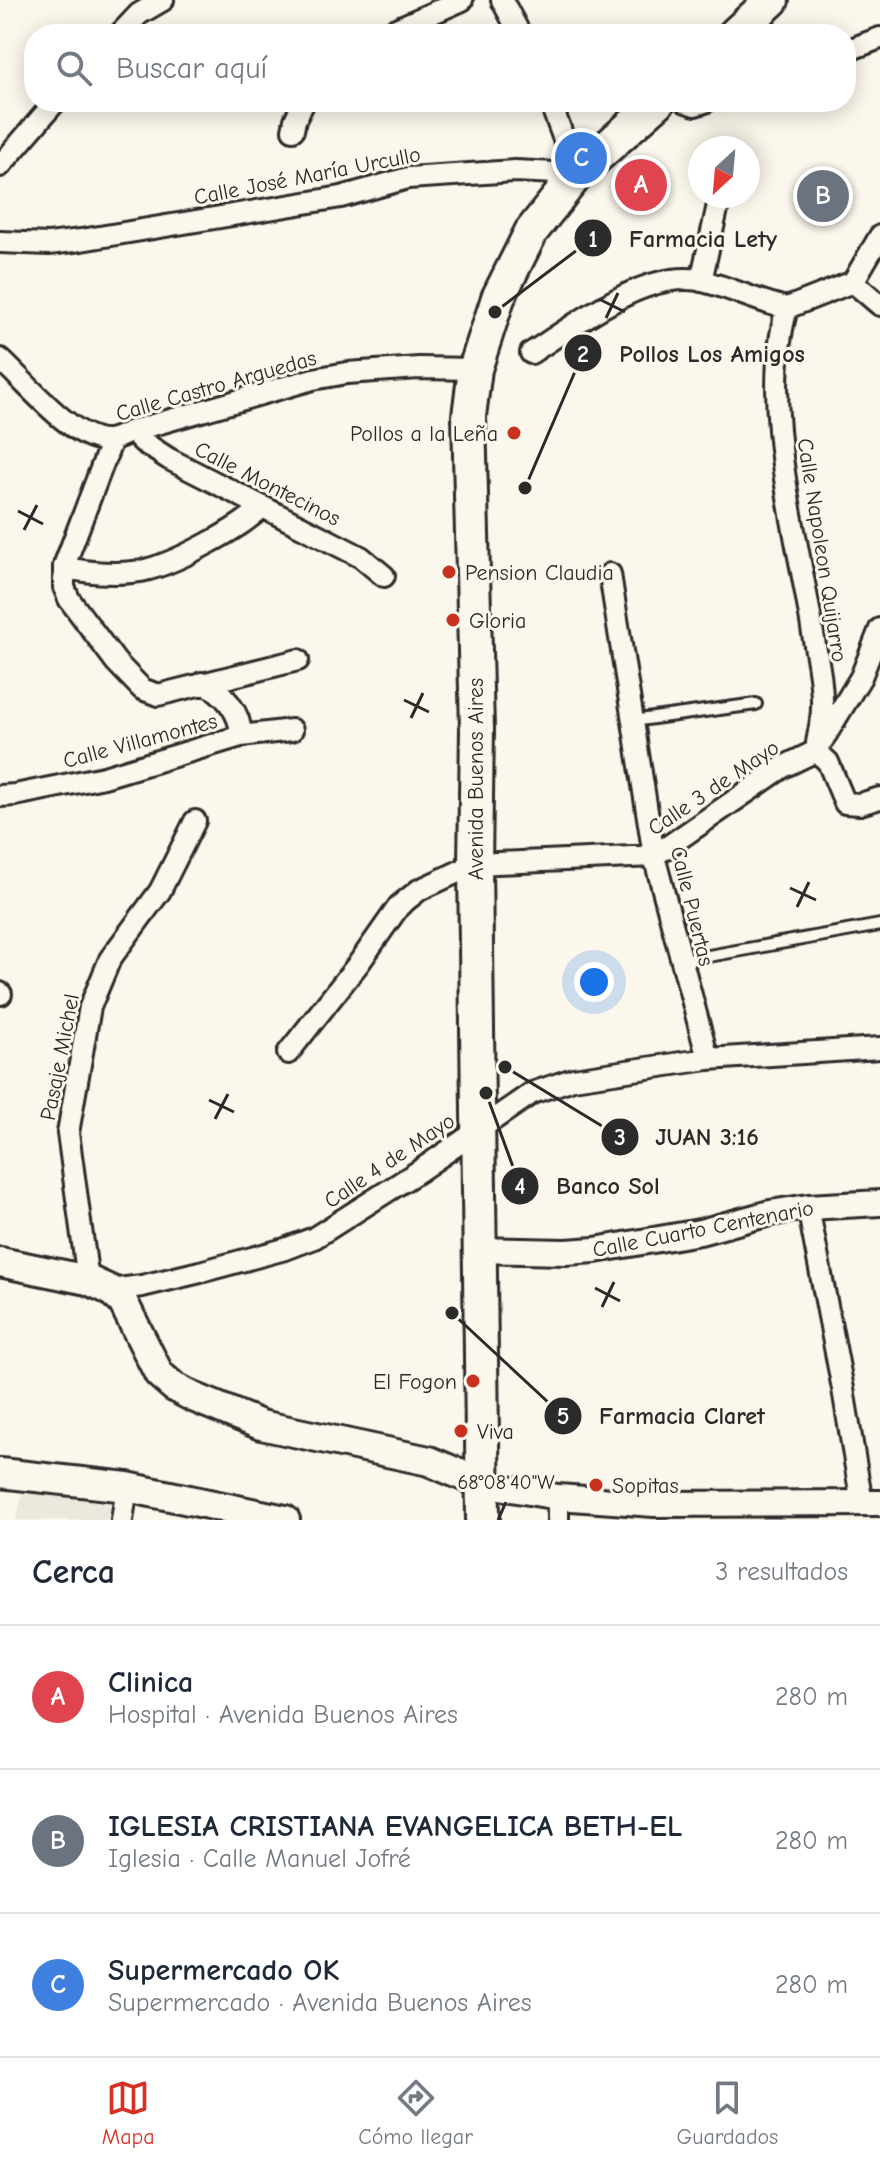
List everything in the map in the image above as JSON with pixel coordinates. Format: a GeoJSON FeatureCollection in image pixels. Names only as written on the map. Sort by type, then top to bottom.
{"type":"FeatureCollection","features":[{"type":"Feature","properties":{"kind":"main road"},"geometry":{"type":"LineString","coordinates":[[746,24],[772,0]]}},
{"type":"Feature","properties":{"kind":"main road","name":"Avenida Buenos Aires"},"geometry":{"type":"LineString","coordinates":[[483,1520],[475,864],[477,729],[469,416],[475,369],[498,298],[531,232],[577,174],[647,112]]}},
{"type":"Feature","properties":{"kind":"main road"},"geometry":{"type":"LineString","coordinates":[[0,1262],[99,1285],[123,1302],[159,1374],[193,1397],[261,1425],[429,1461],[483,1484]]}},
{"type":"Feature","properties":{"kind":"main road"},"geometry":{"type":"LineString","coordinates":[[0,1473],[127,1487],[269,1518]]}},
{"type":"Feature","properties":{"kind":"street"},"geometry":{"type":"LineString","coordinates":[[130,24],[139,14],[163,0]]}},
{"type":"Feature","properties":{"kind":"street"},"geometry":{"type":"LineString","coordinates":[[408,24],[462,0]]}},
{"type":"Feature","properties":{"kind":"street"},"geometry":{"type":"LineString","coordinates":[[502,0],[515,24]]}},
{"type":"Feature","properties":{"kind":"street"},"geometry":{"type":"LineString","coordinates":[[856,47],[880,38]]}},
{"type":"Feature","properties":{"kind":"street"},"geometry":{"type":"LineString","coordinates":[[4,155],[45,112]]}},
{"type":"Feature","properties":{"kind":"street"},"geometry":{"type":"LineString","coordinates":[[293,130],[299,112]]}},
{"type":"Feature","properties":{"kind":"street"},"geometry":{"type":"LineString","coordinates":[[554,112],[577,174]]}},
{"type":"Feature","properties":{"kind":"street","name":"Calle José María Urcullo"},"geometry":{"type":"LineString","coordinates":[[0,242],[20,245],[81,240],[341,197],[379,185],[421,177],[515,171],[577,174]]}},
{"type":"Feature","properties":{"kind":"street"},"geometry":{"type":"LineString","coordinates":[[701,281],[717,208]]}},
{"type":"Feature","properties":{"kind":"street"},"geometry":{"type":"LineString","coordinates":[[531,353],[628,295],[673,280],[701,281],[787,308],[853,282],[880,236]]}},
{"type":"Feature","properties":{"kind":"street"},"geometry":{"type":"LineString","coordinates":[[853,282],[880,305]]}},
{"type":"Feature","properties":{"kind":"street","name":"Calle Napoleon Quijarro"},"geometry":{"type":"LineString","coordinates":[[787,308],[779,348],[779,417],[786,491],[800,555],[820,681],[822,706],[816,751]]}},
{"type":"Feature","properties":{"kind":"street","name":"Calle Castro Arguedas"},"geometry":{"type":"LineString","coordinates":[[0,359],[68,423],[92,436],[112,440],[132,431],[313,379],[347,373],[419,368],[475,369]]}},
{"type":"Feature","properties":{"kind":"street","name":"Calle Montecinos"},"geometry":{"type":"LineString","coordinates":[[132,431],[169,459],[361,557],[384,576]]}},
{"type":"Feature","properties":{"kind":"street"},"geometry":{"type":"LineString","coordinates":[[112,440],[64,566],[64,587],[69,599],[116,662],[142,689],[158,695],[298,660]]}},
{"type":"Feature","properties":{"kind":"street"},"geometry":{"type":"LineString","coordinates":[[64,566],[80,571],[148,570],[241,524],[262,507]]}},
{"type":"Feature","properties":{"kind":"street","name":"Calle Puertas"},"geometry":{"type":"LineString","coordinates":[[610,574],[654,856],[708,1059]]}},
{"type":"Feature","properties":{"kind":"street"},"geometry":{"type":"LineString","coordinates":[[816,751],[861,677],[880,629]]}},
{"type":"Feature","properties":{"kind":"street"},"geometry":{"type":"LineString","coordinates":[[202,683],[224,695],[241,728],[241,736]]}},
{"type":"Feature","properties":{"kind":"street","name":"Calle Villamontes"},"geometry":{"type":"LineString","coordinates":[[0,796],[104,777],[241,736],[292,730]]}},
{"type":"Feature","properties":{"kind":"street","name":"Calle 3 de Mayo"},"geometry":{"type":"LineString","coordinates":[[288,1053],[359,963],[399,906],[419,890],[475,864],[654,856],[783,767],[816,751],[828,762],[845,803],[860,804],[880,798]]}},
{"type":"Feature","properties":{"kind":"street","name":"Pasaje Michel"},"geometry":{"type":"LineString","coordinates":[[99,1285],[68,1133],[90,1007],[110,959],[160,891],[195,821]]}},
{"type":"Feature","properties":{"kind":"street","name":"Calle 4 de Mayo"},"geometry":{"type":"LineString","coordinates":[[99,1285],[142,1286],[299,1245],[419,1171],[532,1093],[573,1079],[708,1059],[880,1048]]}},
{"type":"Feature","properties":{"kind":"street","name":"Calle Cuarto Centenario"},"geometry":{"type":"LineString","coordinates":[[479,1250],[595,1250],[700,1232],[770,1213],[808,1207],[880,1203]]}},
{"type":"Feature","properties":{"kind":"street"},"geometry":{"type":"LineString","coordinates":[[483,1484],[558,1508],[654,1504],[871,1504],[843,1389],[808,1207]]}},
{"type":"Feature","properties":{"kind":"street"},"geometry":{"type":"LineString","coordinates":[[122,1520],[127,1487]]}},
{"type":"Feature","properties":{"kind":"lane"},"geometry":{"type":"LineString","coordinates":[[632,721],[756,704]]}},
{"type":"Feature","properties":{"kind":"lane"},"geometry":{"type":"LineString","coordinates":[[681,961],[880,925]]}},
{"type":"Feature","properties":{"kind":"shaded area"},"geometry":{"type":"Polygon","coordinates":[[[24,1487],[111,1497],[109,1520],[16,1520],[24,1487]]]}},
{"type":"Feature","properties":{"kind":"place","name":"Supermercado OK"},"geometry":{"type":"Point","coordinates":[581,158]}},
{"type":"Feature","properties":{"kind":"place","name":"Clinica"},"geometry":{"type":"Point","coordinates":[641,185]}},
{"type":"Feature","properties":{"kind":"place","name":"IGLESIA CRISTIANA EVANGELICA BETH-EL"},"geometry":{"type":"Point","coordinates":[823,196]}},
{"type":"Feature","properties":{"kind":"place","name":"Farmacia Lety"},"geometry":{"type":"Point","coordinates":[495,312]}},
{"type":"Feature","properties":{"kind":"place","name":"Pollos a la Leña"},"geometry":{"type":"Point","coordinates":[514,433]}},
{"type":"Feature","properties":{"kind":"place","name":"Pollos Los Amigos"},"geometry":{"type":"Point","coordinates":[525,488]}},
{"type":"Feature","properties":{"kind":"place","name":"Pension Claudia"},"geometry":{"type":"Point","coordinates":[449,572]}},
{"type":"Feature","properties":{"kind":"place","name":"Gloria"},"geometry":{"type":"Point","coordinates":[453,620]}},
{"type":"Feature","properties":{"kind":"place","name":"JUAN 3:16"},"geometry":{"type":"Point","coordinates":[505,1067]}},
{"type":"Feature","properties":{"kind":"place","name":"Banco Sol"},"geometry":{"type":"Point","coordinates":[486,1093]}},
{"type":"Feature","properties":{"kind":"place","name":"Farmacia Claret"},"geometry":{"type":"Point","coordinates":[452,1313]}},
{"type":"Feature","properties":{"kind":"place","name":"El Fogon"},"geometry":{"type":"Point","coordinates":[473,1381]}},
{"type":"Feature","properties":{"kind":"place","name":"Viva"},"geometry":{"type":"Point","coordinates":[461,1431]}},
{"type":"Feature","properties":{"kind":"place","name":"Sopitas"},"geometry":{"type":"Point","coordinates":[596,1485]}}]}
